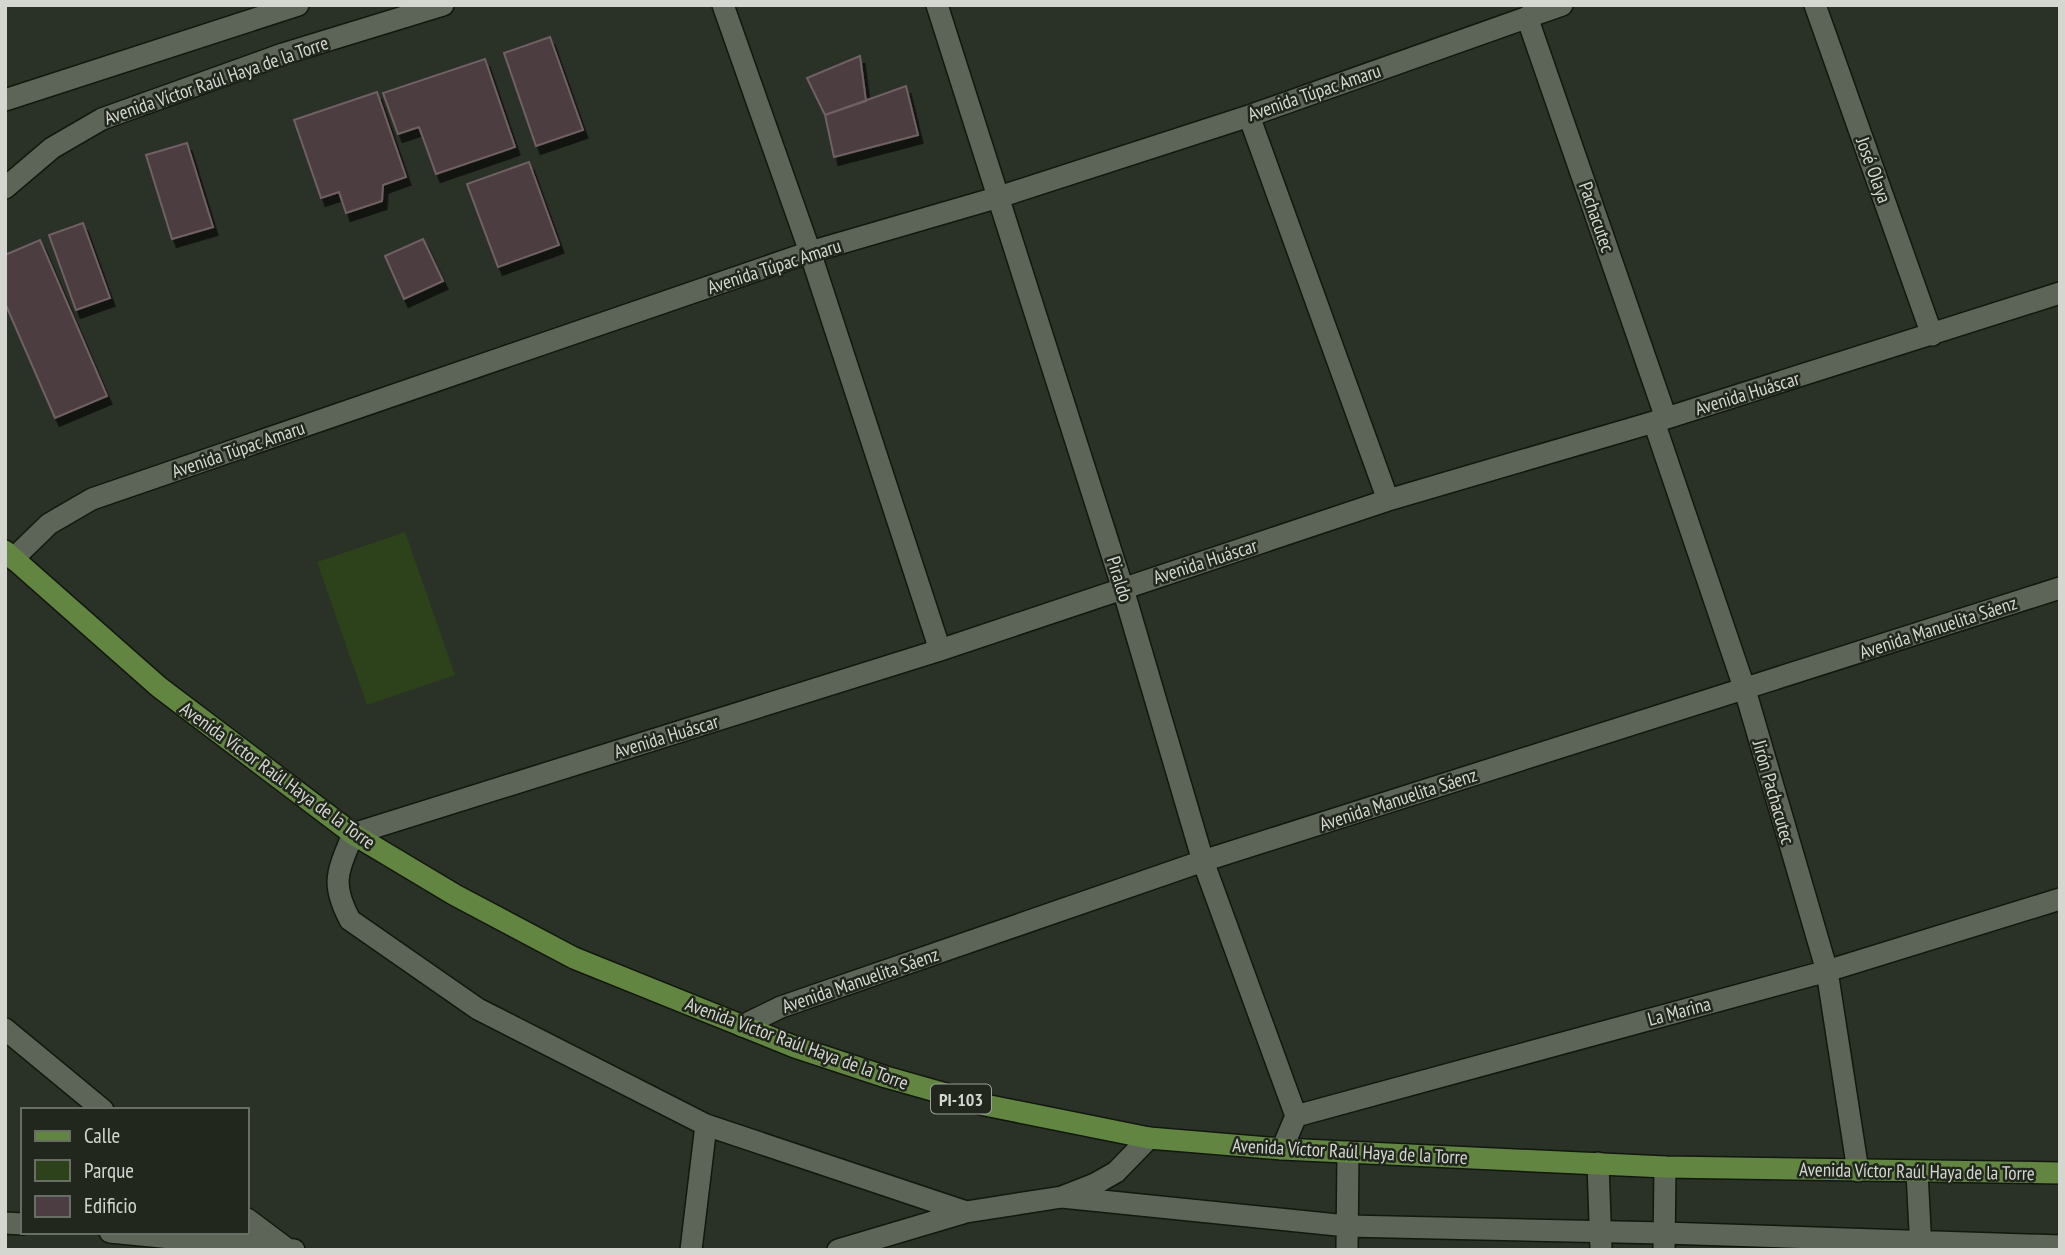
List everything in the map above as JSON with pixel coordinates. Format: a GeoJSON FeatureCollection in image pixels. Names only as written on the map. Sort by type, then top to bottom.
{"type":"FeatureCollection","features":[{"type":"Feature","properties":{"kind":"main road","name":"Avenida Víctor Raúl Haya de la Torre"},"geometry":{"type":"LineString","coordinates":[[8,558],[159,687],[353,834],[455,895],[574,958],[742,1026],[886,1077],[985,1105],[1149,1138],[1282,1149],[1665,1167],[2060,1173]]}},
{"type":"Feature","properties":{"kind":"street"},"geometry":{"type":"LineString","coordinates":[[5,100],[298,5]]}},
{"type":"Feature","properties":{"kind":"street","name":"Avenida Víctor Raúl Haya de la Torre"},"geometry":{"type":"LineString","coordinates":[[5,188],[52,148],[102,119],[283,54],[443,5]]}},
{"type":"Feature","properties":{"kind":"street"},"geometry":{"type":"LineString","coordinates":[[723,5],[810,252],[940,650]]}},
{"type":"Feature","properties":{"kind":"street","name":"Piraldo"},"geometry":{"type":"LineString","coordinates":[[937,5],[1123,589],[1203,861],[1296,1116]]}},
{"type":"Feature","properties":{"kind":"street","name":"Avenida Túpac Amaru"},"geometry":{"type":"LineString","coordinates":[[8,558],[49,524],[92,499],[810,252],[999,197],[1249,116],[1562,5]]}},
{"type":"Feature","properties":{"kind":"street","name":"José Olaya"},"geometry":{"type":"LineString","coordinates":[[1815,5],[1932,335]]}},
{"type":"Feature","properties":{"kind":"street","name":"Pachacutec"},"geometry":{"type":"LineString","coordinates":[[1527,16],[1660,420]]}},
{"type":"Feature","properties":{"kind":"street"},"geometry":{"type":"LineString","coordinates":[[1249,116],[1388,500]]}},
{"type":"Feature","properties":{"kind":"street","name":"Avenida Huáscar"},"geometry":{"type":"LineString","coordinates":[[353,834],[940,650],[1388,500],[1660,420],[2060,293]]}},
{"type":"Feature","properties":{"kind":"street","name":"Jirón Pachacutec"},"geometry":{"type":"LineString","coordinates":[[1660,420],[1745,690],[1827,971],[1858,1171]]}},
{"type":"Feature","properties":{"kind":"street","name":"Avenida Manuelita Sáenz"},"geometry":{"type":"LineString","coordinates":[[742,1026],[781,1007],[1203,861],[2060,588]]}},
{"type":"Feature","properties":{"kind":"street"},"geometry":{"type":"LineString","coordinates":[[353,834],[337,874],[339,899],[350,920],[478,1009],[706,1125],[966,1212]]}},
{"type":"Feature","properties":{"kind":"street","name":"La Marina"},"geometry":{"type":"LineString","coordinates":[[1296,1116],[1827,971],[2060,899]]}},
{"type":"Feature","properties":{"kind":"street"},"geometry":{"type":"LineString","coordinates":[[5,1029],[101,1108]]}},
{"type":"Feature","properties":{"kind":"street"},"geometry":{"type":"LineString","coordinates":[[1282,1149],[1296,1116]]}},
{"type":"Feature","properties":{"kind":"street"},"geometry":{"type":"LineString","coordinates":[[691,1250],[706,1125]]}},
{"type":"Feature","properties":{"kind":"street"},"geometry":{"type":"LineString","coordinates":[[838,1250],[875,1244],[966,1212],[1062,1197],[1116,1172],[1149,1138]]}},
{"type":"Feature","properties":{"kind":"street"},"geometry":{"type":"LineString","coordinates":[[1347,1250],[1348,1152]]}},
{"type":"Feature","properties":{"kind":"street"},"geometry":{"type":"LineString","coordinates":[[1598,1163],[1601,1241]]}},
{"type":"Feature","properties":{"kind":"street"},"geometry":{"type":"LineString","coordinates":[[1664,1241],[1665,1167]]}},
{"type":"Feature","properties":{"kind":"street"},"geometry":{"type":"LineString","coordinates":[[1917,1172],[1921,1246]]}},
{"type":"Feature","properties":{"kind":"street"},"geometry":{"type":"LineString","coordinates":[[1062,1197],[1347,1226],[1601,1241],[2060,1246]]}},
{"type":"Feature","properties":{"kind":"street"},"geometry":{"type":"LineString","coordinates":[[248,1220],[290,1249]]}},
{"type":"Feature","properties":{"kind":"street"},"geometry":{"type":"LineString","coordinates":[[131,1234],[290,1249]]}},
{"type":"Feature","properties":{"kind":"green space"},"geometry":{"type":"Polygon","coordinates":[[[405,532],[455,675],[367,705],[317,562],[405,532]]]}},
{"type":"Feature","properties":{"kind":"building"},"geometry":{"type":"Polygon","coordinates":[[[550,37],[583,130],[536,146],[504,53],[550,37]]]}},
{"type":"Feature","properties":{"kind":"building"},"geometry":{"type":"Polygon","coordinates":[[[860,56],[866,101],[825,115],[807,78],[860,56]]]}},
{"type":"Feature","properties":{"kind":"building"},"geometry":{"type":"Polygon","coordinates":[[[485,59],[515,147],[436,174],[419,127],[398,134],[383,93],[485,59]]]}},
{"type":"Feature","properties":{"kind":"building"},"geometry":{"type":"Polygon","coordinates":[[[906,86],[918,135],[834,157],[825,115],[906,86]]]}},
{"type":"Feature","properties":{"kind":"building"},"geometry":{"type":"Polygon","coordinates":[[[377,92],[406,177],[383,185],[382,201],[346,213],[339,192],[321,198],[294,120],[377,92]]]}},
{"type":"Feature","properties":{"kind":"building"},"geometry":{"type":"Polygon","coordinates":[[[187,143],[213,227],[172,239],[146,155],[187,143]]]}},
{"type":"Feature","properties":{"kind":"building"},"geometry":{"type":"Polygon","coordinates":[[[529,162],[559,245],[498,267],[467,184],[529,162]]]}},
{"type":"Feature","properties":{"kind":"building"},"geometry":{"type":"Polygon","coordinates":[[[83,223],[110,298],[76,310],[49,235],[83,223]]]}},
{"type":"Feature","properties":{"kind":"building"},"geometry":{"type":"Polygon","coordinates":[[[423,239],[443,281],[404,299],[385,256],[423,239]]]}},
{"type":"Feature","properties":{"kind":"building"},"geometry":{"type":"Polygon","coordinates":[[[40,240],[107,396],[55,418],[5,303],[5,255],[40,240]]]}}]}
